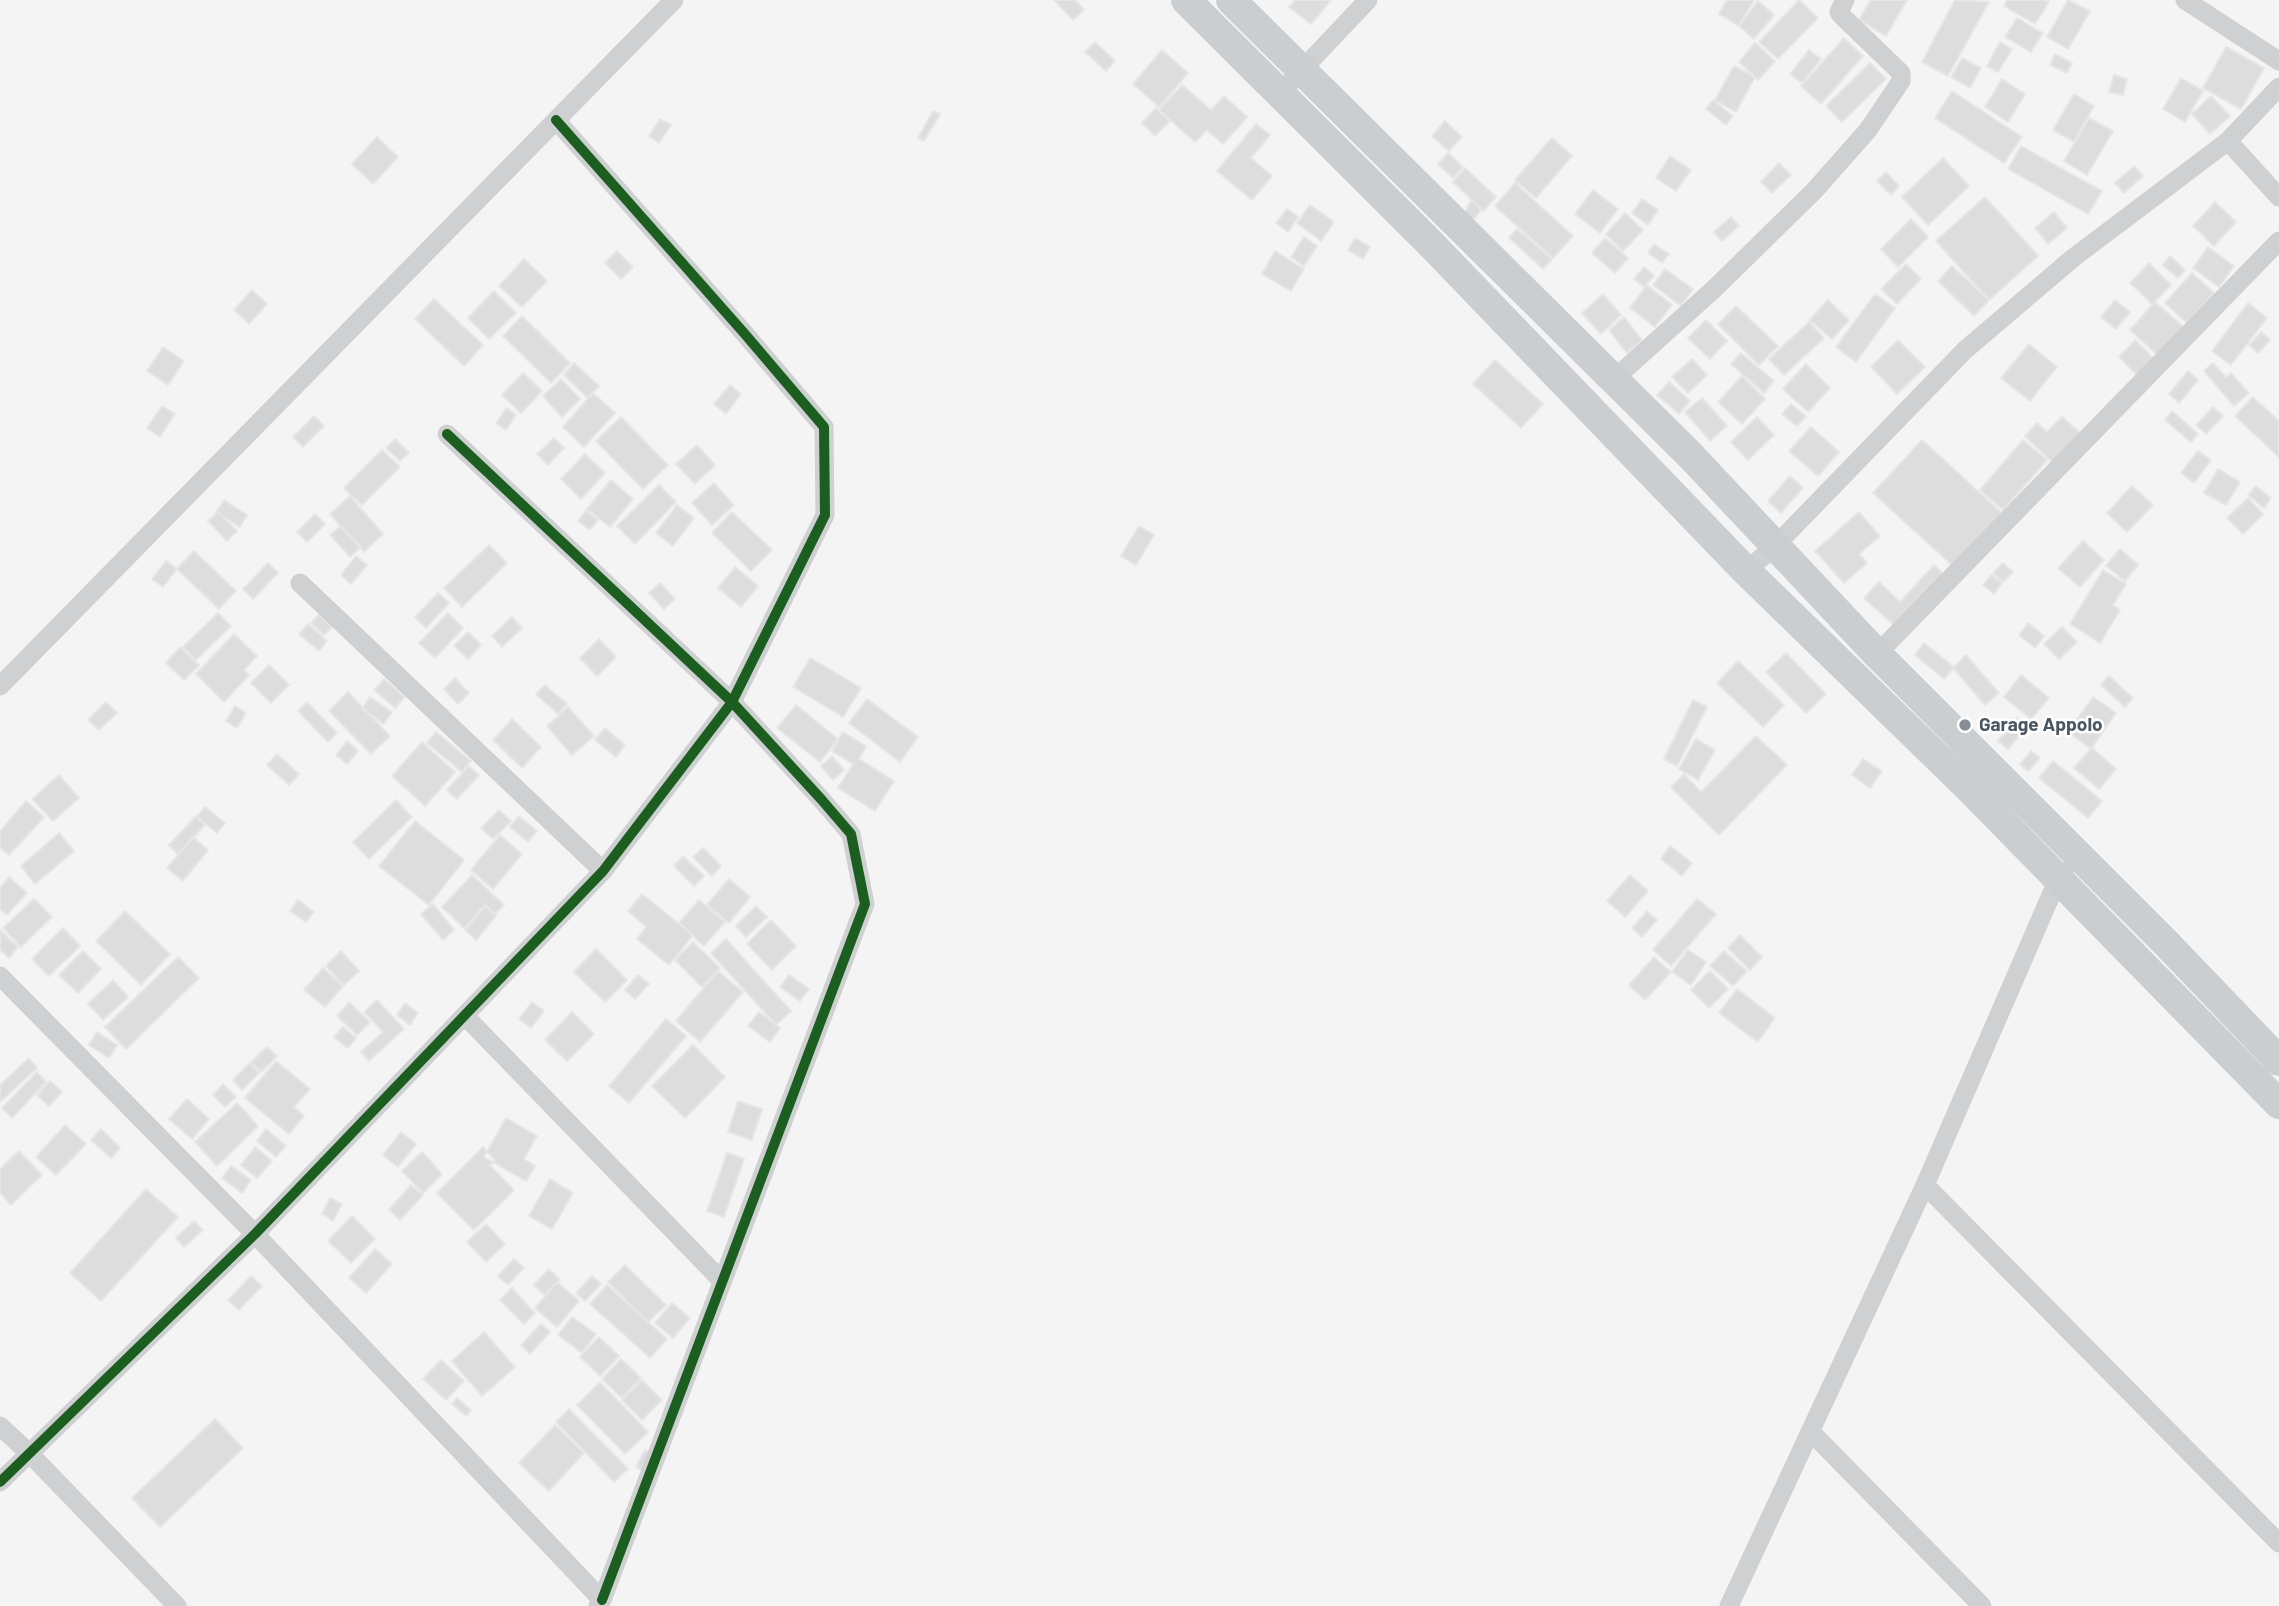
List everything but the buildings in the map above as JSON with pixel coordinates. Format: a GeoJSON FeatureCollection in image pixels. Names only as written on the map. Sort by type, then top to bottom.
{"type":"FeatureCollection","features":[{"type":"Feature","properties":{"kind":"main road"},"geometry":{"type":"LineString","coordinates":[[1186,0],[1430,243],[1746,571],[1866,686],[2279,1104]]}},
{"type":"Feature","properties":{"kind":"main road"},"geometry":{"type":"LineString","coordinates":[[1231,0],[1690,455],[1877,654],[2167,944],[2279,1061]]}},
{"type":"Feature","properties":{"kind":"street"},"geometry":{"type":"LineString","coordinates":[[0,686],[674,0]]}},
{"type":"Feature","properties":{"kind":"street"},"geometry":{"type":"LineString","coordinates":[[1279,94],[1368,0]]}},
{"type":"Feature","properties":{"kind":"street"},"geometry":{"type":"LineString","coordinates":[[1613,380],[1714,289],[1814,191],[1868,130],[1901,81],[1901,73],[1841,15],[1839,12],[1845,0]]}},
{"type":"Feature","properties":{"kind":"street"},"geometry":{"type":"LineString","coordinates":[[2185,0],[2279,61]]}},
{"type":"Feature","properties":{"kind":"street"},"geometry":{"type":"LineString","coordinates":[[1746,571],[1775,546],[1965,350],[2073,258],[2228,141],[2279,87]]}},
{"type":"Feature","properties":{"kind":"street"},"geometry":{"type":"LineString","coordinates":[[0,1482],[255,1234],[603,871],[732,702],[825,515],[824,427],[555,121]]}},
{"type":"Feature","properties":{"kind":"street"},"geometry":{"type":"LineString","coordinates":[[2228,141],[2279,197]]}},
{"type":"Feature","properties":{"kind":"street"},"geometry":{"type":"LineString","coordinates":[[1877,654],[2279,241]]}},
{"type":"Feature","properties":{"kind":"street"},"geometry":{"type":"LineString","coordinates":[[0,976],[255,1234],[600,1603],[865,904],[851,834],[732,702],[447,434]]}},
{"type":"Feature","properties":{"kind":"street"},"geometry":{"type":"LineString","coordinates":[[300,583],[603,871]]}},
{"type":"Feature","properties":{"kind":"street"},"geometry":{"type":"LineString","coordinates":[[1729,1606],[1925,1185],[2058,879],[2078,856]]}},
{"type":"Feature","properties":{"kind":"street"},"geometry":{"type":"LineString","coordinates":[[465,1016],[722,1281]]}},
{"type":"Feature","properties":{"kind":"street"},"geometry":{"type":"LineString","coordinates":[[1925,1185],[2279,1543]]}},
{"type":"Feature","properties":{"kind":"street"},"geometry":{"type":"LineString","coordinates":[[0,1426],[177,1606]]}},
{"type":"Feature","properties":{"kind":"street"},"geometry":{"type":"LineString","coordinates":[[1810,1431],[1982,1606]]}},
{"type":"Feature","properties":{"kind":"cycle path"},"geometry":{"type":"LineString","coordinates":[[0,1482],[255,1234],[603,871],[732,702],[825,515],[824,427],[556,120]]}},
{"type":"Feature","properties":{"kind":"cycle path"},"geometry":{"type":"LineString","coordinates":[[447,434],[732,702],[821,799],[851,834],[865,904],[602,1600]]}},
{"type":"Feature","properties":{"kind":"place","name":"Garage Appolo"},"geometry":{"type":"Point","coordinates":[1965,725]}}]}
